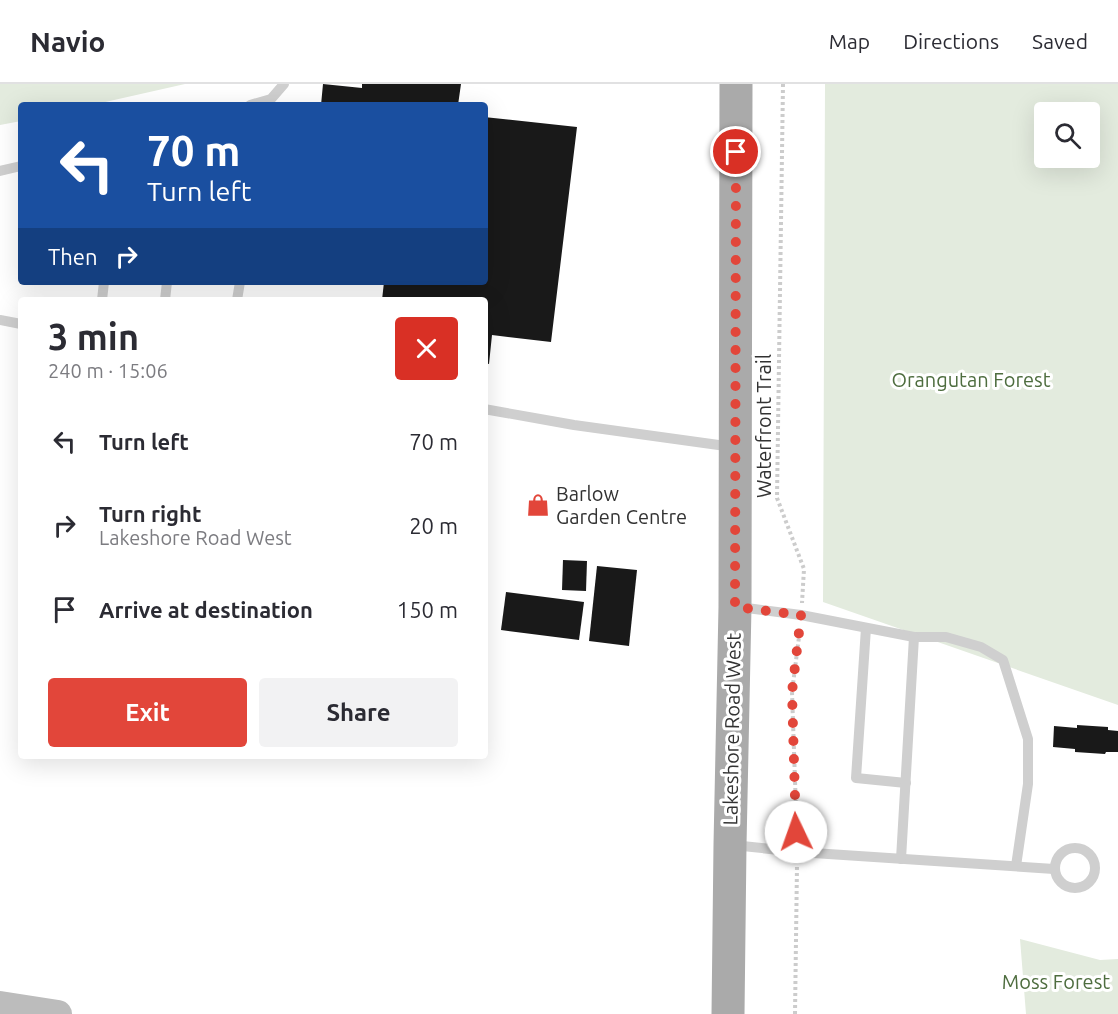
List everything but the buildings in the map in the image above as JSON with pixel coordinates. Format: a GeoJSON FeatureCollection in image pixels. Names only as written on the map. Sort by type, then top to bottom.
{"type":"FeatureCollection","features":[{"type":"Feature","properties":{"kind":"main road","name":"Lakeshore Road West"},"geometry":{"type":"LineString","coordinates":[[728,1014],[735,607],[736,84]]}},
{"type":"Feature","properties":{"kind":"main road"},"geometry":{"type":"LineString","coordinates":[[711,1014],[711,951],[728,940]]}},
{"type":"Feature","properties":{"kind":"main road"},"geometry":{"type":"LineString","coordinates":[[0,1005],[58,1014]]}},
{"type":"Feature","properties":{"kind":"lane"},"geometry":{"type":"LineString","coordinates":[[273,102],[284,84]]}},
{"type":"Feature","properties":{"kind":"lane"},"geometry":{"type":"LineString","coordinates":[[0,171],[18,167]]}},
{"type":"Feature","properties":{"kind":"lane"},"geometry":{"type":"LineString","coordinates":[[0,320],[18,323]]}},
{"type":"Feature","properties":{"kind":"lane"},"geometry":{"type":"LineString","coordinates":[[488,410],[574,425],[735,447]]}},
{"type":"Feature","properties":{"kind":"lane"},"geometry":{"type":"LineString","coordinates":[[735,607],[801,615],[914,637],[946,637],[981,647],[1003,660],[1028,739],[1028,784],[1016,866]]}},
{"type":"Feature","properties":{"kind":"lane"},"geometry":{"type":"LineString","coordinates":[[866,628],[856,778],[906,783]]}},
{"type":"Feature","properties":{"kind":"lane"},"geometry":{"type":"LineString","coordinates":[[901,858],[914,637]]}},
{"type":"Feature","properties":{"kind":"lane"},"geometry":{"type":"LineString","coordinates":[[730,845],[798,852],[1054,869]]}},
{"type":"Feature","properties":{"kind":"path","name":"Waterfront Trail"},"geometry":{"type":"LineString","coordinates":[[783,84],[777,498],[804,569],[792,692],[793,774],[798,852],[795,1014]]}},
{"type":"Feature","properties":{"kind":"green space"},"geometry":{"type":"Polygon","coordinates":[[[0,84],[185,84],[105,102],[18,102],[18,122],[0,125],[0,84]]]}},
{"type":"Feature","properties":{"kind":"green space","name":"Orangutan Forest"},"geometry":{"type":"Polygon","coordinates":[[[825,84],[1118,84],[1118,705],[823,602],[825,84]]]}},
{"type":"Feature","properties":{"kind":"green space","name":"Moss Forest"},"geometry":{"type":"Polygon","coordinates":[[[1020,939],[1100,960],[1118,959],[1118,1014],[1026,1014],[1020,939]]]}},
{"type":"Feature","properties":{"kind":"place","name":"Barlow Garden Centre"},"geometry":{"type":"Point","coordinates":[538,505]}},
{"type":"Feature","properties":{"kind":"route"},"geometry":{"type":"LineString","coordinates":[[736,152],[735,607],[801,615],[792,692],[796,832]]}}]}
